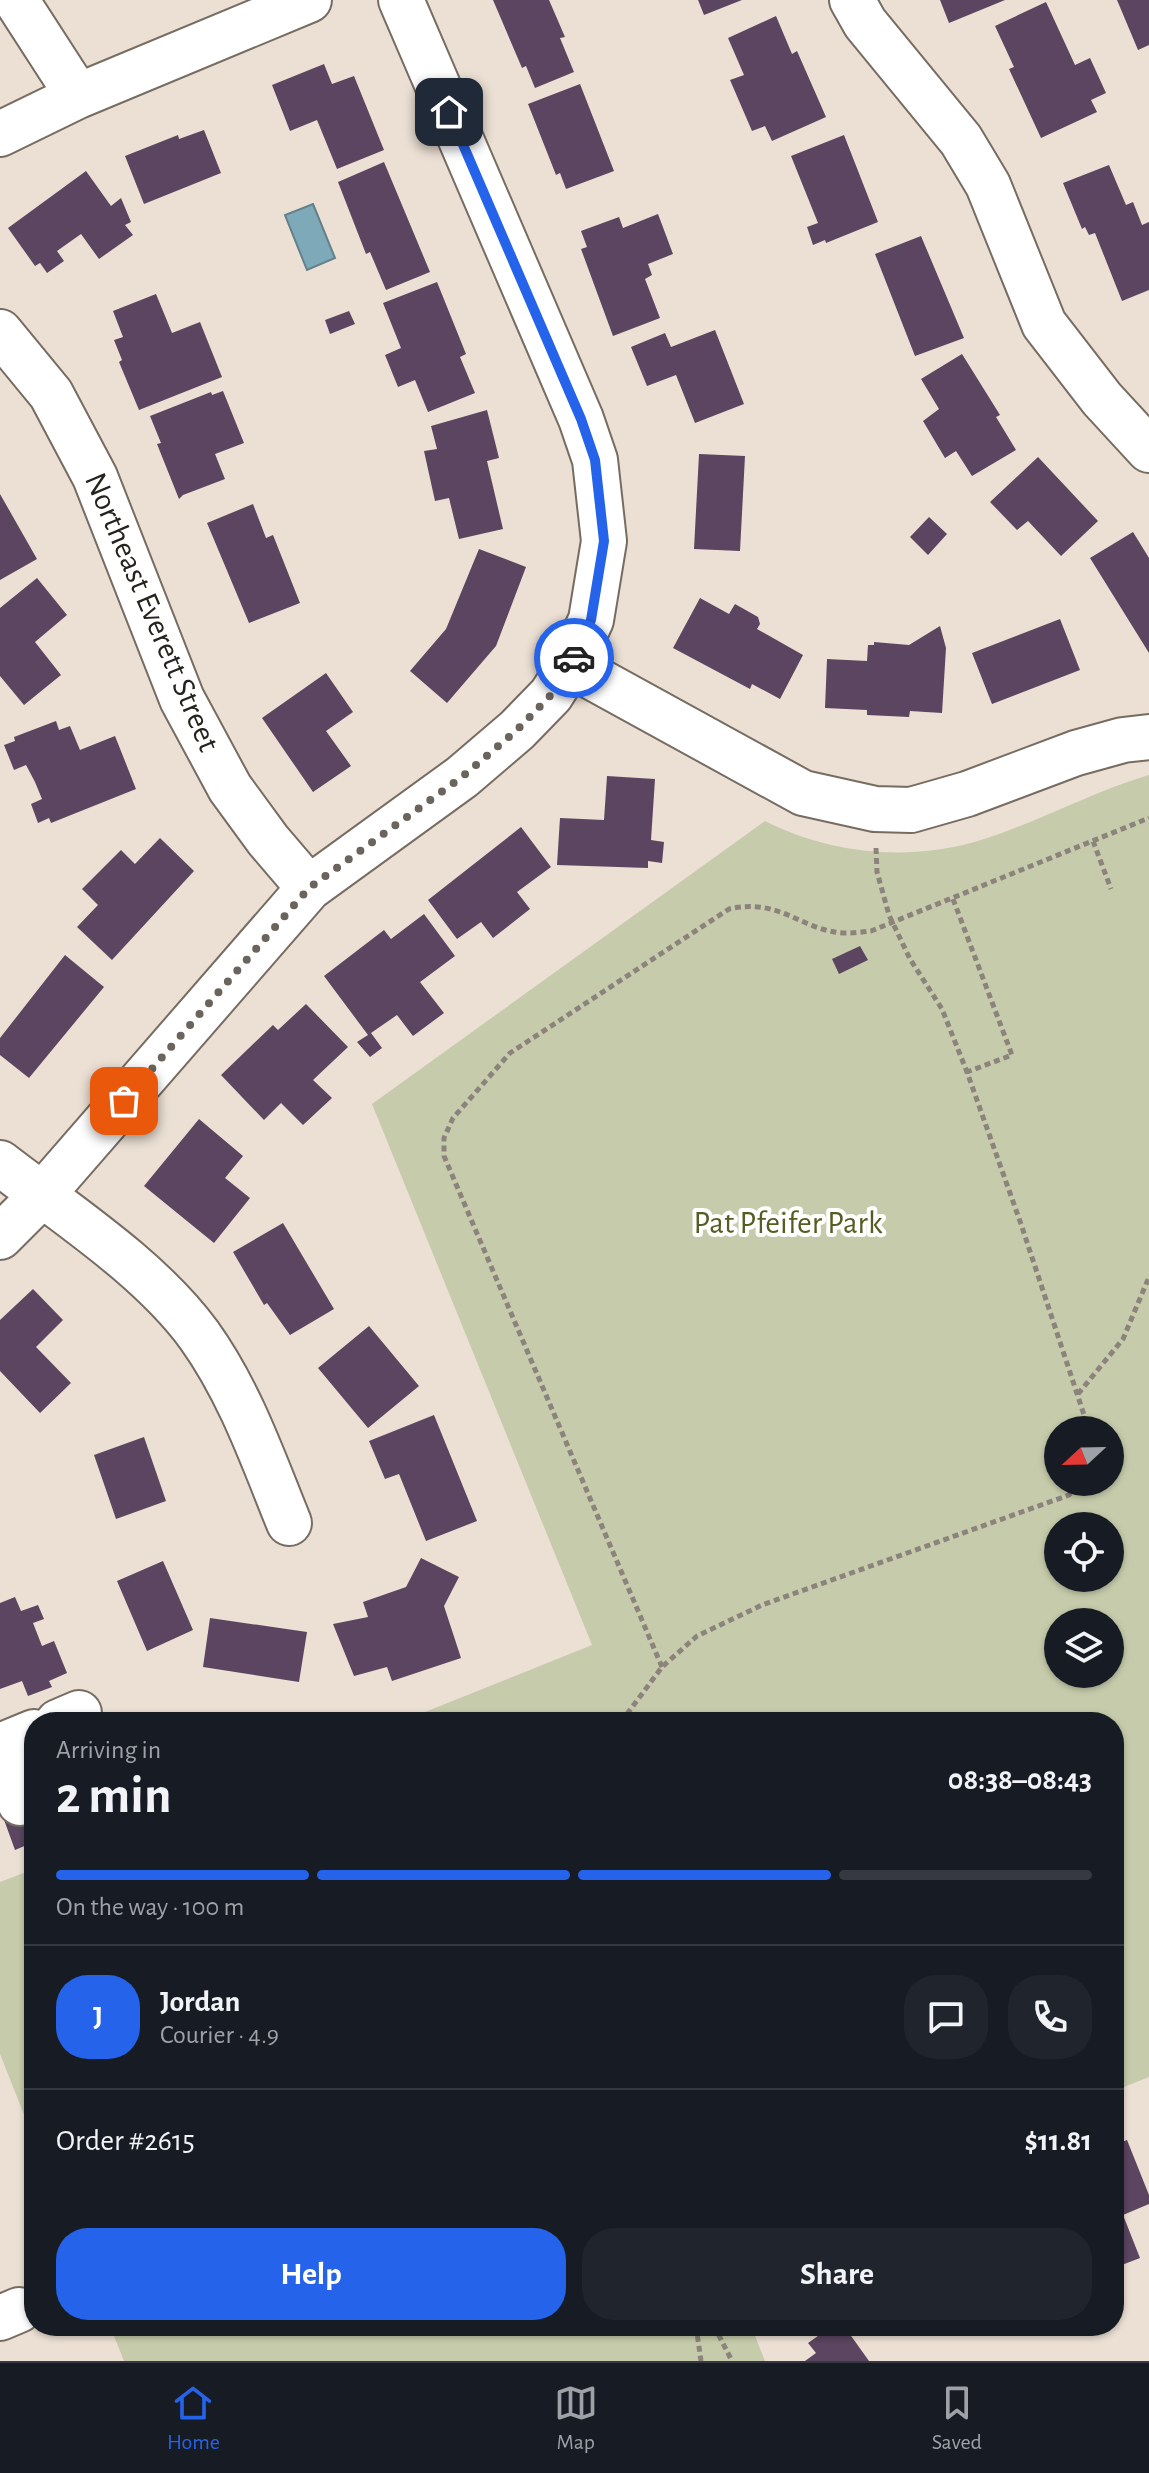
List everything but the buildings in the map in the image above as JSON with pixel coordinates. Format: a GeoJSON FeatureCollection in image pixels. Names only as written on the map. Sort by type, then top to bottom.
{"type":"FeatureCollection","features":[{"type":"Feature","properties":{"kind":"street"},"geometry":{"type":"LineString","coordinates":[[16,0],[78,96]]}},
{"type":"Feature","properties":{"kind":"street"},"geometry":{"type":"LineString","coordinates":[[0,134],[78,96],[309,0]]}},
{"type":"Feature","properties":{"kind":"street"},"geometry":{"type":"LineString","coordinates":[[0,1237],[42,1195],[309,888],[462,777],[517,730],[551,695],[570,665],[591,620],[604,541],[595,460],[581,419],[401,0]]}},
{"type":"Feature","properties":{"kind":"street"},"geometry":{"type":"LineString","coordinates":[[852,0],[865,23],[961,140],[988,185],[1044,324],[1085,380],[1149,450]]}},
{"type":"Feature","properties":{"kind":"street","name":"Northeast Everett Street"},"geometry":{"type":"LineString","coordinates":[[0,332],[51,394],[95,477],[182,699],[230,788],[268,840],[309,888]]}},
{"type":"Feature","properties":{"kind":"street"},"geometry":{"type":"LineString","coordinates":[[570,665],[803,793],[875,809],[911,810],[967,794],[1076,753],[1123,740],[1149,737]]}},
{"type":"Feature","properties":{"kind":"street"},"geometry":{"type":"LineString","coordinates":[[0,1163],[144,1275],[199,1336],[242,1407],[289,1523]]}},
{"type":"Feature","properties":{"kind":"street"},"geometry":{"type":"LineString","coordinates":[[0,1746],[24,1736]]}},
{"type":"Feature","properties":{"kind":"street"},"geometry":{"type":"LineString","coordinates":[[0,1755],[20,1803]]}},
{"type":"Feature","properties":{"kind":"path"},"geometry":{"type":"LineString","coordinates":[[875,809],[877,872],[893,924],[910,959],[942,1009],[967,1072],[1085,1416]]}},
{"type":"Feature","properties":{"kind":"path"},"geometry":{"type":"LineString","coordinates":[[662,1667],[444,1156],[444,1138],[453,1118],[510,1053],[729,909],[746,905],[767,907],[844,933],[871,931],[1149,818]]}},
{"type":"Feature","properties":{"kind":"path"},"geometry":{"type":"LineString","coordinates":[[1093,841],[1111,889]]}},
{"type":"Feature","properties":{"kind":"path"},"geometry":{"type":"LineString","coordinates":[[953,899],[1012,1055],[967,1072]]}},
{"type":"Feature","properties":{"kind":"path"},"geometry":{"type":"LineString","coordinates":[[1078,1395],[1123,1339],[1149,1277]]}},
{"type":"Feature","properties":{"kind":"path"},"geometry":{"type":"LineString","coordinates":[[1144,1293],[1149,1287]]}},
{"type":"Feature","properties":{"kind":"path"},"geometry":{"type":"LineString","coordinates":[[628,1712],[662,1667],[697,1636],[762,1605],[1066,1496]]}},
{"type":"Feature","properties":{"kind":"path"},"geometry":{"type":"LineString","coordinates":[[697,2336],[701,2361]]}},
{"type":"Feature","properties":{"kind":"path"},"geometry":{"type":"LineString","coordinates":[[719,2336],[732,2361]]}},
{"type":"Feature","properties":{"kind":"green space","name":"Pat Pfeifer Park"},"geometry":{"type":"Polygon","coordinates":[[[1149,775],[1149,2077],[1124,2087],[1124,1712],[425,1712],[592,1645],[372,1104],[765,821],[845,848],[901,852],[957,846],[1025,824],[1149,775]]]}},
{"type":"Feature","properties":{"kind":"green space"},"geometry":{"type":"Polygon","coordinates":[[[24,1873],[24,2115],[0,2054],[0,1882],[24,1873]]]}},
{"type":"Feature","properties":{"kind":"green space"},"geometry":{"type":"Polygon","coordinates":[[[114,2336],[755,2336],[765,2361],[124,2361],[114,2336]]]}},
{"type":"Feature","properties":{"kind":"water"},"geometry":{"type":"Polygon","coordinates":[[[313,204],[335,258],[307,270],[285,215],[313,204]]]}},
{"type":"Feature","properties":{"kind":"way so far"},"geometry":{"type":"LineString","coordinates":[[124,1101],[309,888],[462,777],[517,730],[551,695],[574,658]]}},
{"type":"Feature","properties":{"kind":"route"},"geometry":{"type":"LineString","coordinates":[[449,112],[581,419],[595,460],[604,541],[591,620],[574,658]]}}]}
